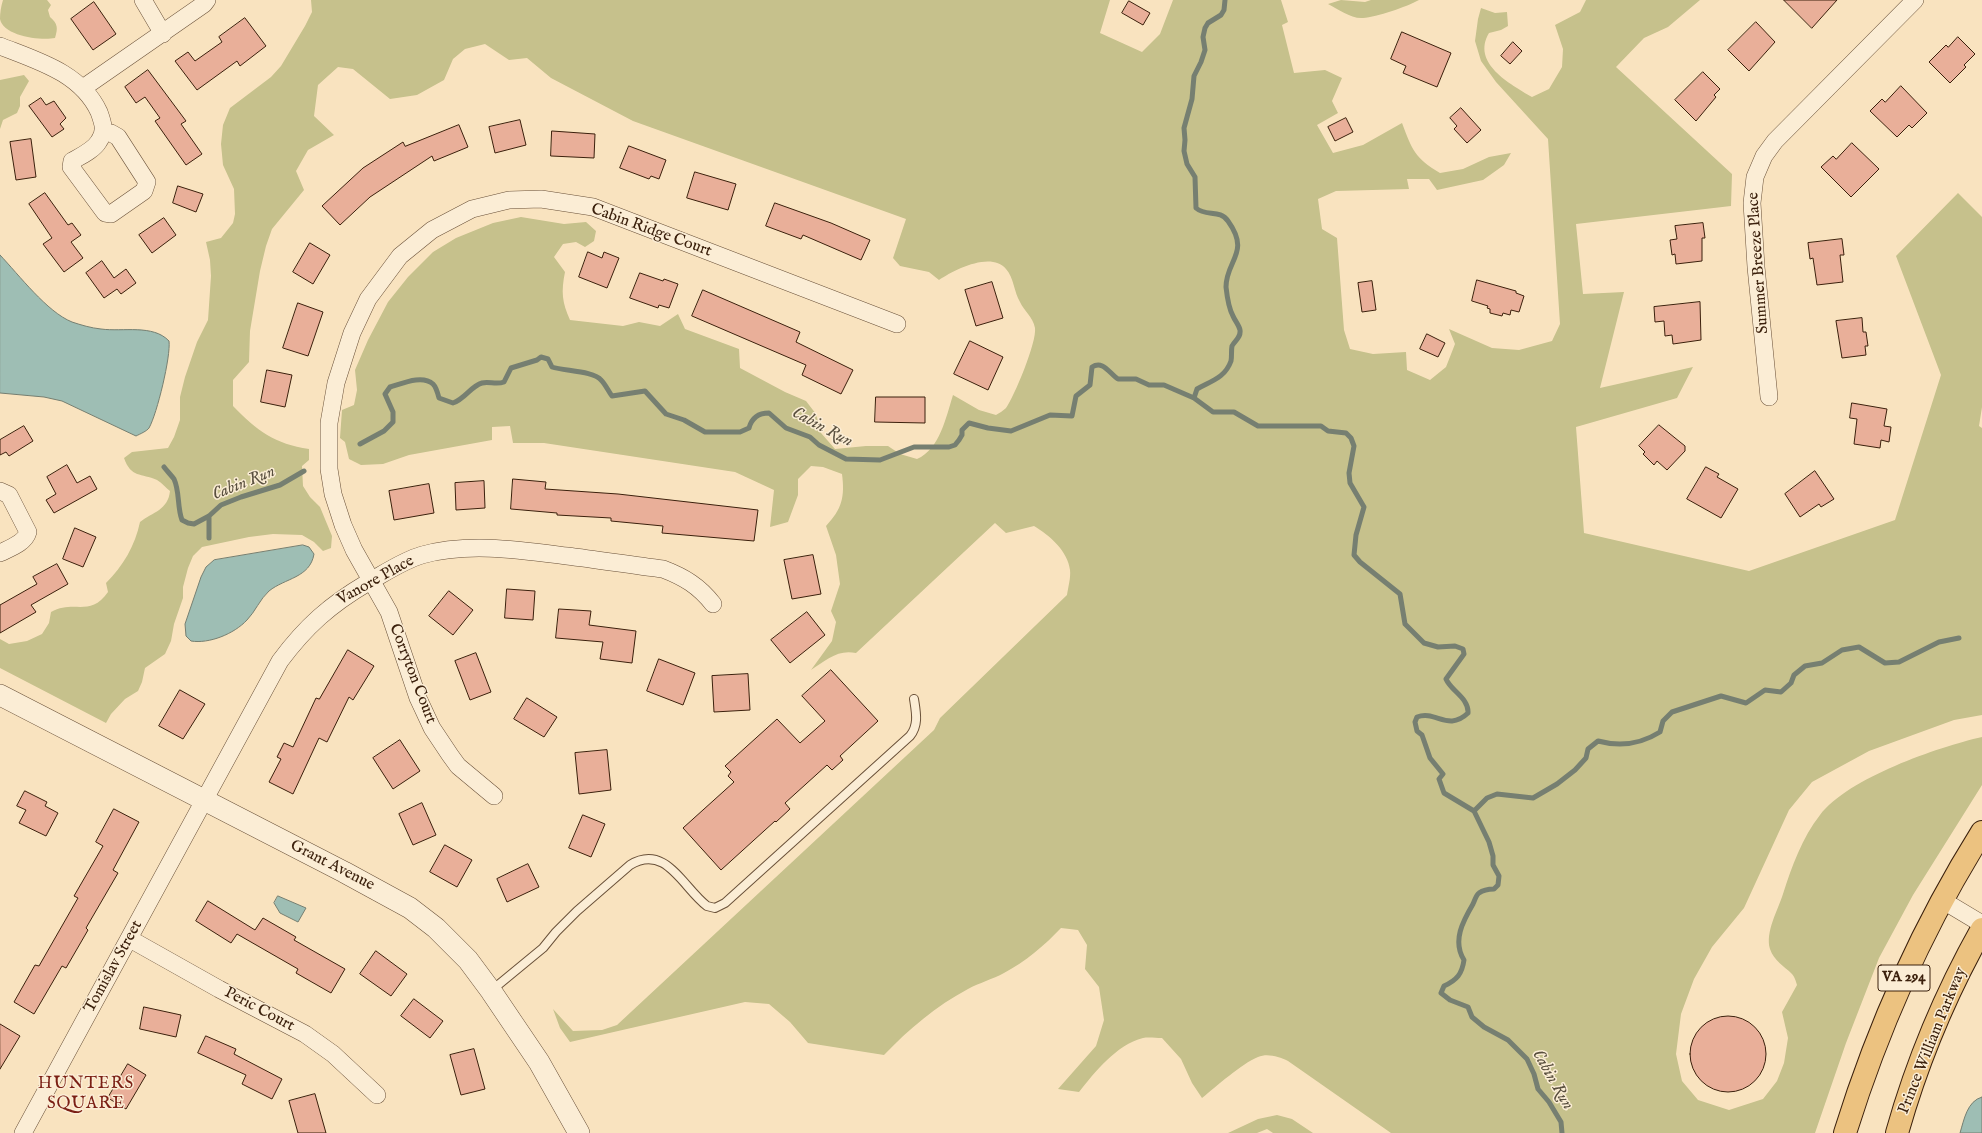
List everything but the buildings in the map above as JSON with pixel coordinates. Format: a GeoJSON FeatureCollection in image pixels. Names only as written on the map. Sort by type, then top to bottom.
{"type":"FeatureCollection","features":[{"type":"Feature","properties":{"kind":"highway","name":"VA 294"},"geometry":{"type":"LineString","coordinates":[[1845,1133],[1863,1077],[1885,1019],[1942,900],[1982,832]]}},
{"type":"Feature","properties":{"kind":"highway","name":"Prince William Parkway"},"geometry":{"type":"LineString","coordinates":[[1897,1133],[1917,1071],[1942,1010],[1982,929]]}},
{"type":"Feature","properties":{"kind":"street"},"geometry":{"type":"LineString","coordinates":[[142,0],[162,34]]}},
{"type":"Feature","properties":{"kind":"street"},"geometry":{"type":"LineString","coordinates":[[83,88],[162,34],[204,4],[207,0]]}},
{"type":"Feature","properties":{"kind":"street","name":"Summer Breeze Place"},"geometry":{"type":"LineString","coordinates":[[1769,397],[1752,203],[1755,177],[1764,156],[1775,141],[1915,0]]}},
{"type":"Feature","properties":{"kind":"street"},"geometry":{"type":"LineString","coordinates":[[0,46],[46,64],[64,74],[83,88],[94,102],[102,119],[104,129],[103,134],[99,142],[72,161],[71,167],[105,213],[111,214],[144,191],[147,182],[118,137],[111,133],[103,134]]}},
{"type":"Feature","properties":{"kind":"street","name":"Cabin Ridge Court"},"geometry":{"type":"LineString","coordinates":[[372,580],[354,550],[343,525],[333,494],[329,469],[328,423],[336,383],[352,334],[368,299],[400,256],[432,230],[472,210],[509,200],[541,199],[594,207],[897,324]]}},
{"type":"Feature","properties":{"kind":"street"},"geometry":{"type":"LineString","coordinates":[[0,492],[9,496],[28,532],[26,538],[0,553]]}},
{"type":"Feature","properties":{"kind":"street","name":"Vanore Place"},"geometry":{"type":"LineString","coordinates":[[204,801],[280,661],[298,637],[342,597],[407,561],[423,555],[479,548],[517,549],[663,569],[680,575],[696,585],[713,604]]}},
{"type":"Feature","properties":{"kind":"street","name":"Corryton Court"},"geometry":{"type":"LineString","coordinates":[[372,580],[389,612],[418,698],[432,728],[458,766],[494,796]]}},
{"type":"Feature","properties":{"kind":"street","name":"Grant Avenue"},"geometry":{"type":"LineString","coordinates":[[0,695],[350,875],[410,908],[436,928],[468,960],[539,1062],[578,1133]]}},
{"type":"Feature","properties":{"kind":"street","name":"Tomislav Street"},"geometry":{"type":"LineString","coordinates":[[23,1133],[204,801]]}},
{"type":"Feature","properties":{"kind":"street"},"geometry":{"type":"LineString","coordinates":[[1942,900],[1982,924]]}},
{"type":"Feature","properties":{"kind":"street","name":"Peric Court"},"geometry":{"type":"LineString","coordinates":[[130,938],[219,989],[305,1034],[333,1054],[377,1095]]}},
{"type":"Feature","properties":{"kind":"lane"},"geometry":{"type":"LineString","coordinates":[[491,991],[543,948],[556,932],[577,911],[630,864],[638,860],[656,859],[669,866],[707,906],[715,908],[725,903],[910,736],[914,731],[916,724],[914,699]]}},
{"type":"Feature","properties":{"kind":"shaded area"},"geometry":{"type":"Polygon","coordinates":[[[3,0],[47,0],[51,5],[48,10],[50,17],[57,26],[55,38],[32,38],[8,30],[0,19],[3,0]]]}},
{"type":"Feature","properties":{"kind":"shaded area"},"geometry":{"type":"Polygon","coordinates":[[[311,0],[1110,0],[1100,33],[1142,52],[1160,34],[1173,0],[1281,0],[1288,22],[1282,25],[1294,73],[1325,70],[1342,78],[1332,101],[1338,113],[1317,125],[1333,153],[1363,145],[1402,123],[1415,152],[1425,163],[1440,173],[1463,169],[1489,157],[1511,153],[1504,165],[1483,180],[1437,190],[1429,179],[1407,179],[1409,189],[1336,191],[1318,199],[1322,229],[1337,238],[1344,330],[1350,349],[1373,354],[1406,352],[1407,370],[1430,380],[1446,367],[1455,344],[1449,329],[1492,348],[1519,350],[1552,341],[1560,324],[1548,139],[1496,82],[1481,61],[1475,41],[1481,8],[1495,13],[1507,12],[1508,26],[1501,30],[1489,33],[1485,44],[1485,54],[1489,63],[1504,79],[1532,97],[1549,89],[1562,67],[1563,49],[1555,25],[1580,12],[1586,0],[1700,0],[1668,27],[1644,38],[1616,67],[1732,174],[1731,206],[1576,224],[1583,294],[1624,292],[1600,388],[1693,367],[1677,398],[1576,427],[1584,533],[1749,571],[1895,520],[1941,375],[1896,256],[1958,193],[1982,217],[1982,407],[1979,426],[1982,428],[1982,715],[1954,720],[1869,751],[1812,782],[1789,810],[1744,908],[1712,947],[1694,979],[1681,1014],[1676,1054],[1682,1081],[1698,1100],[1729,1110],[1763,1099],[1777,1081],[1784,1063],[1788,1038],[1782,1012],[1797,985],[1793,975],[1777,960],[1772,953],[1770,949],[1769,935],[1794,863],[1808,833],[1820,815],[1833,801],[1872,777],[1919,756],[1982,737],[1982,785],[1913,895],[1879,958],[1846,1043],[1815,1133],[1391,1133],[1288,1061],[1273,1056],[1266,1055],[1251,1060],[1202,1098],[1192,1083],[1181,1059],[1162,1038],[1143,1038],[1124,1047],[1107,1060],[1079,1092],[1058,1089],[1096,1046],[1104,1020],[1099,987],[1085,969],[1087,945],[1078,930],[1061,928],[1020,964],[1000,975],[968,989],[934,1010],[903,1036],[884,1055],[808,1043],[790,1022],[769,1004],[745,1002],[570,1042],[560,1028],[553,1009],[573,1031],[602,1030],[617,1025],[934,730],[940,718],[1067,595],[1070,570],[1066,556],[1062,550],[1046,534],[1034,526],[1006,533],[995,523],[856,653],[850,652],[832,656],[811,670],[832,641],[836,622],[831,611],[840,584],[836,555],[826,526],[836,514],[841,502],[843,489],[842,474],[823,467],[811,466],[798,479],[798,495],[788,522],[770,527],[774,490],[735,472],[544,443],[513,443],[510,426],[492,427],[492,440],[409,455],[383,464],[361,465],[349,459],[345,442],[340,438],[342,410],[354,405],[357,390],[355,370],[368,340],[388,302],[408,277],[433,252],[456,238],[493,223],[521,217],[564,224],[586,222],[596,231],[594,241],[585,247],[576,242],[563,244],[554,257],[565,272],[563,297],[565,308],[570,320],[623,326],[639,322],[660,326],[678,314],[685,329],[739,349],[740,368],[785,392],[806,401],[816,414],[821,433],[835,449],[866,446],[888,446],[900,454],[917,459],[925,454],[937,440],[945,422],[953,395],[979,410],[996,415],[1006,408],[1010,402],[1029,357],[1035,335],[1034,324],[1018,298],[1009,273],[999,264],[982,262],[972,264],[963,267],[939,280],[929,272],[900,266],[893,258],[906,219],[633,121],[551,78],[527,58],[509,60],[485,44],[465,49],[453,59],[444,80],[417,95],[390,99],[353,69],[338,67],[318,85],[314,116],[334,135],[308,150],[296,171],[304,190],[272,229],[266,246],[260,271],[250,331],[249,362],[233,380],[233,406],[250,423],[267,435],[286,444],[309,449],[309,460],[302,466],[303,486],[310,497],[320,507],[332,536],[331,548],[323,551],[314,542],[302,535],[273,534],[249,537],[202,547],[193,556],[188,568],[183,587],[183,598],[174,624],[171,641],[165,654],[145,668],[142,682],[138,691],[125,699],[111,714],[106,723],[0,668],[0,639],[9,644],[27,641],[42,634],[49,623],[51,612],[59,608],[88,606],[101,600],[108,592],[106,583],[118,570],[132,547],[140,522],[163,507],[169,497],[170,491],[162,484],[157,480],[133,472],[124,458],[132,452],[168,448],[174,437],[180,420],[180,397],[185,377],[197,342],[208,320],[211,276],[210,260],[206,242],[221,238],[233,223],[235,214],[234,189],[223,165],[221,144],[223,125],[230,108],[271,77],[281,66],[312,12],[311,0]]]}},
{"type":"Feature","properties":{"kind":"shaded area"},"geometry":{"type":"Polygon","coordinates":[[[1341,0],[1365,2],[1371,0],[1419,0],[1407,6],[1376,16],[1358,18],[1340,11],[1328,4],[1341,0]]]}},
{"type":"Feature","properties":{"kind":"shaded area"},"geometry":{"type":"Polygon","coordinates":[[[24,75],[29,81],[20,97],[20,106],[17,113],[3,120],[0,129],[0,80],[24,75]]]}},
{"type":"Feature","properties":{"kind":"shaded area"},"geometry":{"type":"Polygon","coordinates":[[[1277,1115],[1292,1119],[1313,1133],[1273,1133],[1267,1129],[1257,1133],[1228,1133],[1258,1119],[1277,1115]]]}},
{"type":"Feature","properties":{"kind":"water"},"geometry":{"type":"Polygon","coordinates":[[[0,255],[43,302],[72,322],[101,329],[155,332],[169,341],[168,359],[163,385],[156,411],[148,429],[136,436],[62,401],[44,397],[0,393],[0,255]]]}},
{"type":"Feature","properties":{"kind":"water"},"geometry":{"type":"Polygon","coordinates":[[[303,545],[309,547],[314,554],[312,562],[308,568],[296,577],[269,591],[250,617],[242,625],[228,634],[206,641],[191,641],[186,636],[185,624],[201,577],[206,567],[214,560],[303,545]]]}},
{"type":"Feature","properties":{"kind":"water"},"geometry":{"type":"Polygon","coordinates":[[[278,896],[306,908],[298,922],[280,913],[274,903],[278,896]]]}},
{"type":"Feature","properties":{"kind":"water"},"geometry":{"type":"Polygon","coordinates":[[[1982,1097],[1982,1133],[1960,1133],[1967,1112],[1973,1102],[1982,1097]]]}},
{"type":"Feature","properties":{"kind":"waterway"},"geometry":{"type":"LineString","coordinates":[[1194,398],[1197,389],[1217,378],[1228,367],[1231,361],[1232,346],[1239,337],[1240,333],[1239,326],[1230,310],[1226,287],[1227,278],[1236,256],[1237,241],[1235,232],[1225,217],[1200,211],[1196,208],[1195,177],[1187,164],[1184,151],[1184,128],[1192,99],[1194,76],[1205,50],[1203,37],[1205,28],[1208,23],[1221,15],[1224,10],[1225,0]]}},
{"type":"Feature","properties":{"kind":"waterway","name":"Cabin Run"},"geometry":{"type":"LineString","coordinates":[[360,444],[384,431],[393,422],[393,412],[385,394],[390,387],[417,380],[428,381],[434,385],[439,398],[453,403],[461,399],[482,383],[504,382],[511,368],[537,360],[541,357],[548,359],[552,367],[586,373],[597,377],[603,382],[612,396],[645,391],[666,414],[684,420],[705,432],[740,432],[749,428],[756,416],[769,413],[786,428],[810,437],[819,445],[846,459],[880,460],[914,447],[949,447],[955,445],[962,435],[962,430],[969,423],[988,428],[1011,431],[1050,415],[1072,416],[1076,396],[1090,385],[1092,367],[1096,365],[1103,366],[1118,379],[1136,379],[1149,385],[1164,385],[1194,398],[1213,412],[1234,412],[1258,426],[1321,426],[1328,431],[1346,433],[1351,438],[1354,446],[1349,473],[1350,483],[1364,507],[1356,535],[1354,555],[1360,562],[1400,594],[1405,624],[1424,643],[1438,647],[1455,646],[1463,649],[1464,654],[1446,679],[1466,703],[1468,713],[1454,721],[1424,716],[1417,717],[1415,722],[1417,731],[1422,735],[1430,758],[1443,774],[1439,779],[1444,793],[1474,811],[1489,842],[1493,856],[1493,865],[1499,876],[1498,885],[1494,889],[1484,890],[1476,896],[1460,931],[1459,946],[1464,960],[1462,969],[1456,979],[1444,986],[1441,993],[1450,1000],[1468,1007],[1472,1017],[1484,1027],[1508,1040],[1527,1059],[1534,1074],[1538,1089],[1549,1102],[1561,1122],[1562,1133]]}},
{"type":"Feature","properties":{"kind":"waterway","name":"Cabin Run"},"geometry":{"type":"LineString","coordinates":[[164,467],[174,479],[176,484],[179,510],[182,520],[194,524],[209,516],[221,505],[280,485],[304,471]]}},
{"type":"Feature","properties":{"kind":"waterway"},"geometry":{"type":"LineString","coordinates":[[209,516],[209,538]]}},
{"type":"Feature","properties":{"kind":"waterway"},"geometry":{"type":"LineString","coordinates":[[1474,811],[1487,798],[1497,794],[1533,798],[1557,784],[1575,770],[1586,758],[1588,749],[1598,741],[1614,744],[1638,742],[1660,732],[1663,721],[1672,712],[1721,696],[1746,703],[1765,690],[1781,692],[1791,683],[1794,675],[1805,666],[1822,663],[1842,650],[1859,647],[1885,663],[1899,662],[1939,642],[1959,638]]}},
{"type":"Feature","properties":{"kind":"district","name":"HUNTERS SQUARE"},"geometry":{"type":"Point","coordinates":[86,1095]}}]}
